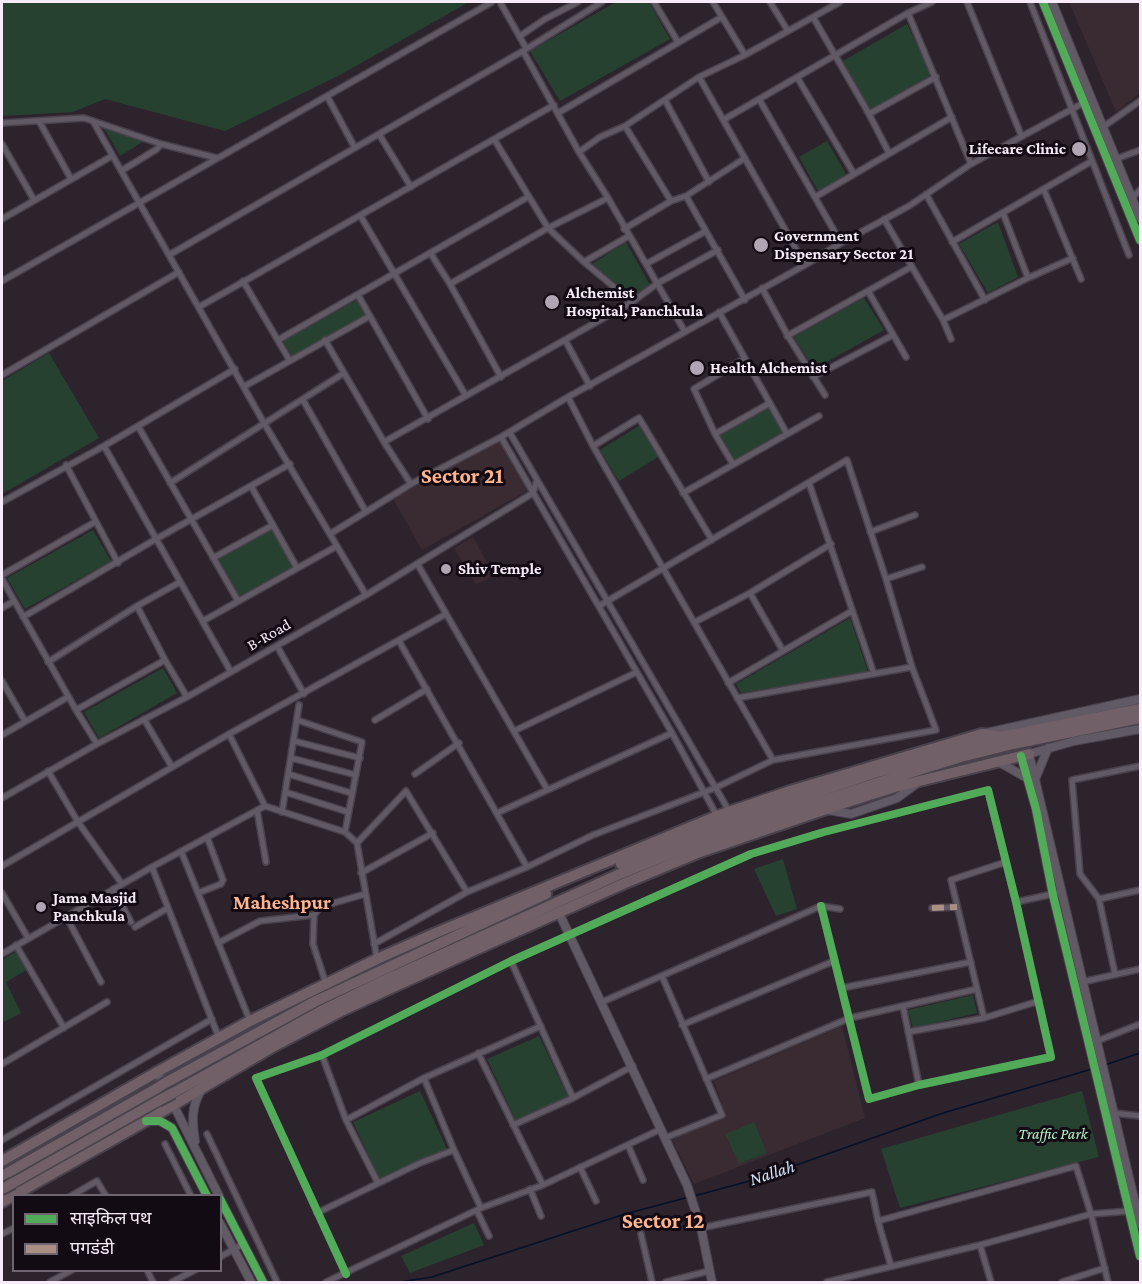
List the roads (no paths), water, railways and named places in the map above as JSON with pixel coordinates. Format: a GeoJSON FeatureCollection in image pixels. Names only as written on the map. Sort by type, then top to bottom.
{"type":"FeatureCollection","features":[{"type":"Feature","properties":{"kind":"highway"},"geometry":{"type":"LineString","coordinates":[[2,1161],[249,1021],[376,959],[693,834],[874,773],[1001,737],[1140,704]]}},
{"type":"Feature","properties":{"kind":"highway"},"geometry":{"type":"LineString","coordinates":[[6,1178],[159,1101],[174,1099],[202,1088],[341,1011],[622,873],[661,857],[701,842],[915,779],[1013,744],[1140,718]]}},
{"type":"Feature","properties":{"kind":"highway"},"geometry":{"type":"LineString","coordinates":[[2,1189],[6,1178],[167,1082],[316,1001],[506,908],[717,816],[790,790],[982,734],[1001,737]]}},
{"type":"Feature","properties":{"kind":"highway"},"geometry":{"type":"LineString","coordinates":[[915,779],[1025,755]]}},
{"type":"Feature","properties":{"kind":"highway"},"geometry":{"type":"LineString","coordinates":[[15,1194],[146,1121],[174,1099],[321,1011],[516,926],[559,913],[700,852],[826,806]]}},
{"type":"Feature","properties":{"kind":"street"},"geometry":{"type":"LineString","coordinates":[[2,281],[492,2]]}},
{"type":"Feature","properties":{"kind":"street"},"geometry":{"type":"LineString","coordinates":[[500,2],[520,36],[524,50],[579,152],[686,332]]}},
{"type":"Feature","properties":{"kind":"street"},"geometry":{"type":"LineString","coordinates":[[520,36],[545,19],[578,2]]}},
{"type":"Feature","properties":{"kind":"street"},"geometry":{"type":"LineString","coordinates":[[169,255],[524,50],[602,2]]}},
{"type":"Feature","properties":{"kind":"street"},"geometry":{"type":"LineString","coordinates":[[654,2],[678,42]]}},
{"type":"Feature","properties":{"kind":"street"},"geometry":{"type":"LineString","coordinates":[[713,2],[745,55]]}},
{"type":"Feature","properties":{"kind":"street"},"geometry":{"type":"LineString","coordinates":[[770,2],[788,31]]}},
{"type":"Feature","properties":{"kind":"street"},"geometry":{"type":"LineString","coordinates":[[579,152],[600,137],[625,126],[699,77],[745,55],[840,2]]}},
{"type":"Feature","properties":{"kind":"street"},"geometry":{"type":"LineString","coordinates":[[723,120],[908,13],[932,2]]}},
{"type":"Feature","properties":{"kind":"street"},"geometry":{"type":"LineString","coordinates":[[967,2],[1021,135]]}},
{"type":"Feature","properties":{"kind":"street"},"geometry":{"type":"LineString","coordinates":[[1030,2],[1129,255]]}},
{"type":"Feature","properties":{"kind":"street"},"geometry":{"type":"LineString","coordinates":[[1043,2],[1088,100],[1103,127],[1140,218]]}},
{"type":"Feature","properties":{"kind":"street"},"geometry":{"type":"LineString","coordinates":[[1052,2],[1140,240]]}},
{"type":"Feature","properties":{"kind":"street"},"geometry":{"type":"LineString","coordinates":[[908,13],[971,164]]}},
{"type":"Feature","properties":{"kind":"street"},"geometry":{"type":"LineString","coordinates":[[558,113],[722,17]]}},
{"type":"Feature","properties":{"kind":"street"},"geometry":{"type":"LineString","coordinates":[[813,17],[889,153]]}},
{"type":"Feature","properties":{"kind":"street"},"geometry":{"type":"LineString","coordinates":[[699,77],[806,265]]}},
{"type":"Feature","properties":{"kind":"street"},"geometry":{"type":"LineString","coordinates":[[797,77],[854,174]]}},
{"type":"Feature","properties":{"kind":"street"},"geometry":{"type":"LineString","coordinates":[[869,114],[936,77]]}},
{"type":"Feature","properties":{"kind":"street"},"geometry":{"type":"LineString","coordinates":[[327,96],[355,148]]}},
{"type":"Feature","properties":{"kind":"street"},"geometry":{"type":"LineString","coordinates":[[759,99],[840,243]]}},
{"type":"Feature","properties":{"kind":"street"},"geometry":{"type":"LineString","coordinates":[[665,100],[709,182]]}},
{"type":"Feature","properties":{"kind":"street"},"geometry":{"type":"LineString","coordinates":[[330,534],[411,484],[510,433],[568,397],[719,312],[745,300],[840,243],[909,206],[971,164],[1088,100]]}},
{"type":"Feature","properties":{"kind":"street"},"geometry":{"type":"LineString","coordinates":[[1103,127],[1140,101]]}},
{"type":"Feature","properties":{"kind":"street"},"geometry":{"type":"LineString","coordinates":[[199,307],[554,105]]}},
{"type":"Feature","properties":{"kind":"street"},"geometry":{"type":"LineString","coordinates":[[815,197],[952,117]]}},
{"type":"Feature","properties":{"kind":"street"},"geometry":{"type":"LineString","coordinates":[[2,123],[84,118],[160,144],[217,159]]}},
{"type":"Feature","properties":{"kind":"street"},"geometry":{"type":"LineString","coordinates":[[39,121],[71,179]]}},
{"type":"Feature","properties":{"kind":"street"},"geometry":{"type":"LineString","coordinates":[[93,121],[264,423],[366,595]]}},
{"type":"Feature","properties":{"kind":"street"},"geometry":{"type":"LineString","coordinates":[[625,126],[672,201]]}},
{"type":"Feature","properties":{"kind":"street"},"geometry":{"type":"LineString","coordinates":[[379,134],[411,187]]}},
{"type":"Feature","properties":{"kind":"street"},"geometry":{"type":"LineString","coordinates":[[494,139],[548,228],[632,302]]}},
{"type":"Feature","properties":{"kind":"street"},"geometry":{"type":"LineString","coordinates":[[2,144],[34,200]]}},
{"type":"Feature","properties":{"kind":"street"},"geometry":{"type":"LineString","coordinates":[[121,171],[157,149],[160,144]]}},
{"type":"Feature","properties":{"kind":"street"},"geometry":{"type":"LineString","coordinates":[[1116,159],[1140,150]]}},
{"type":"Feature","properties":{"kind":"street"},"geometry":{"type":"LineString","coordinates":[[2,159],[8,155]]}},
{"type":"Feature","properties":{"kind":"street"},"geometry":{"type":"LineString","coordinates":[[2,219],[112,156]]}},
{"type":"Feature","properties":{"kind":"street"},"geometry":{"type":"LineString","coordinates":[[624,229],[672,201],[686,196],[745,158]]}},
{"type":"Feature","properties":{"kind":"street"},"geometry":{"type":"LineString","coordinates":[[952,242],[1092,161]]}},
{"type":"Feature","properties":{"kind":"street"},"geometry":{"type":"LineString","coordinates":[[1044,190],[1081,279]]}},
{"type":"Feature","properties":{"kind":"street"},"geometry":{"type":"LineString","coordinates":[[1132,198],[1140,190]]}},
{"type":"Feature","properties":{"kind":"street"},"geometry":{"type":"LineString","coordinates":[[926,194],[985,300]]}},
{"type":"Feature","properties":{"kind":"street"},"geometry":{"type":"LineString","coordinates":[[686,196],[745,300]]}},
{"type":"Feature","properties":{"kind":"street"},"geometry":{"type":"LineString","coordinates":[[278,340],[528,197]]}},
{"type":"Feature","properties":{"kind":"street"},"geometry":{"type":"LineString","coordinates":[[450,284],[548,228],[608,198]]}},
{"type":"Feature","properties":{"kind":"street"},"geometry":{"type":"LineString","coordinates":[[1003,213],[1028,278]]}},
{"type":"Feature","properties":{"kind":"street"},"geometry":{"type":"LineString","coordinates":[[360,215],[465,396]]}},
{"type":"Feature","properties":{"kind":"street"},"geometry":{"type":"LineString","coordinates":[[884,219],[944,320],[951,339]]}},
{"type":"Feature","properties":{"kind":"street"},"geometry":{"type":"LineString","coordinates":[[646,264],[706,231]]}},
{"type":"Feature","properties":{"kind":"street"},"geometry":{"type":"LineString","coordinates":[[584,262],[629,236]]}},
{"type":"Feature","properties":{"kind":"street"},"geometry":{"type":"LineString","coordinates":[[384,442],[632,302],[658,283],[718,250]]}},
{"type":"Feature","properties":{"kind":"street"},"geometry":{"type":"LineString","coordinates":[[431,254],[501,377]]}},
{"type":"Feature","properties":{"kind":"street"},"geometry":{"type":"LineString","coordinates":[[944,320],[1073,258]]}},
{"type":"Feature","properties":{"kind":"street"},"geometry":{"type":"LineString","coordinates":[[787,336],[911,267]]}},
{"type":"Feature","properties":{"kind":"street"},"geometry":{"type":"LineString","coordinates":[[2,375],[179,272]]}},
{"type":"Feature","properties":{"kind":"street"},"geometry":{"type":"LineString","coordinates":[[243,281],[290,361]]}},
{"type":"Feature","properties":{"kind":"street"},"geometry":{"type":"LineString","coordinates":[[762,288],[787,336],[825,395]]}},
{"type":"Feature","properties":{"kind":"street"},"geometry":{"type":"LineString","coordinates":[[868,291],[906,357]]}},
{"type":"Feature","properties":{"kind":"street"},"geometry":{"type":"LineString","coordinates":[[358,296],[428,418]]}},
{"type":"Feature","properties":{"kind":"street"},"geometry":{"type":"LineString","coordinates":[[719,312],[787,434]]}},
{"type":"Feature","properties":{"kind":"street"},"geometry":{"type":"LineString","coordinates":[[245,386],[370,316]]}},
{"type":"Feature","properties":{"kind":"street"},"geometry":{"type":"LineString","coordinates":[[813,377],[893,335]]}},
{"type":"Feature","properties":{"kind":"street"},"geometry":{"type":"LineString","coordinates":[[325,340],[411,484]]}},
{"type":"Feature","properties":{"kind":"street"},"geometry":{"type":"LineString","coordinates":[[565,340],[590,386]]}},
{"type":"Feature","properties":{"kind":"street"},"geometry":{"type":"LineString","coordinates":[[733,464],[715,434],[694,389],[744,359]]}},
{"type":"Feature","properties":{"kind":"street"},"geometry":{"type":"LineString","coordinates":[[2,502],[104,446],[235,369]]}},
{"type":"Feature","properties":{"kind":"street"},"geometry":{"type":"LineString","coordinates":[[170,483],[344,373]]}},
{"type":"Feature","properties":{"kind":"street"},"geometry":{"type":"LineString","coordinates":[[568,397],[593,446],[773,760]]}},
{"type":"Feature","properties":{"kind":"street"},"geometry":{"type":"LineString","coordinates":[[303,400],[366,512]]}},
{"type":"Feature","properties":{"kind":"street"},"geometry":{"type":"LineString","coordinates":[[715,434],[770,403]]}},
{"type":"Feature","properties":{"kind":"street"},"geometry":{"type":"LineString","coordinates":[[683,493],[819,416]]}},
{"type":"Feature","properties":{"kind":"street"},"geometry":{"type":"LineString","coordinates":[[593,446],[639,418],[712,540]]}},
{"type":"Feature","properties":{"kind":"street"},"geometry":{"type":"LineString","coordinates":[[138,426],[238,601]]}},
{"type":"Feature","properties":{"kind":"street"},"geometry":{"type":"LineString","coordinates":[[510,433],[729,812]]}},
{"type":"Feature","properties":{"kind":"street"},"geometry":{"type":"LineString","coordinates":[[501,437],[673,735],[717,816]]}},
{"type":"Feature","properties":{"kind":"street"},"geometry":{"type":"LineString","coordinates":[[104,446],[231,672]]}},
{"type":"Feature","properties":{"kind":"street"},"geometry":{"type":"LineString","coordinates":[[374,944],[467,892],[527,867],[593,835],[716,788],[773,760],[936,730],[912,667],[847,460],[599,606]]}},
{"type":"Feature","properties":{"kind":"street"},"geometry":{"type":"LineString","coordinates":[[23,617],[290,464]]}},
{"type":"Feature","properties":{"kind":"street"},"geometry":{"type":"LineString","coordinates":[[66,465],[118,562]]}},
{"type":"Feature","properties":{"kind":"street"},"geometry":{"type":"LineString","coordinates":[[533,493],[537,480]]}},
{"type":"Feature","properties":{"kind":"street"},"geometry":{"type":"LineString","coordinates":[[809,483],[874,674]]}},
{"type":"Feature","properties":{"kind":"street"},"geometry":{"type":"LineString","coordinates":[[251,486],[297,568]]}},
{"type":"Feature","properties":{"kind":"street","name":"B-Road"},"geometry":{"type":"LineString","coordinates":[[2,798],[97,744],[187,697],[366,595],[533,493]]}},
{"type":"Feature","properties":{"kind":"street"},"geometry":{"type":"LineString","coordinates":[[870,532],[915,515]]}},
{"type":"Feature","properties":{"kind":"street"},"geometry":{"type":"LineString","coordinates":[[2,575],[95,522]]}},
{"type":"Feature","properties":{"kind":"street"},"geometry":{"type":"LineString","coordinates":[[213,558],[273,525]]}},
{"type":"Feature","properties":{"kind":"street"},"geometry":{"type":"LineString","coordinates":[[695,622],[750,593],[831,544]]}},
{"type":"Feature","properties":{"kind":"street"},"geometry":{"type":"LineString","coordinates":[[203,621],[337,546]]}},
{"type":"Feature","properties":{"kind":"street"},"geometry":{"type":"LineString","coordinates":[[418,565],[547,789]]}},
{"type":"Feature","properties":{"kind":"street"},"geometry":{"type":"LineString","coordinates":[[886,579],[922,567]]}},
{"type":"Feature","properties":{"kind":"street"},"geometry":{"type":"LineString","coordinates":[[2,579],[97,744]]}},
{"type":"Feature","properties":{"kind":"street"},"geometry":{"type":"LineString","coordinates":[[48,662],[180,582]]}},
{"type":"Feature","properties":{"kind":"street"},"geometry":{"type":"LineString","coordinates":[[750,593],[783,651]]}},
{"type":"Feature","properties":{"kind":"street"},"geometry":{"type":"LineString","coordinates":[[2,608],[14,601]]}},
{"type":"Feature","properties":{"kind":"street"},"geometry":{"type":"LineString","coordinates":[[137,606],[187,697]]}},
{"type":"Feature","properties":{"kind":"street"},"geometry":{"type":"LineString","coordinates":[[728,683],[852,610]]}},
{"type":"Feature","properties":{"kind":"street"},"geometry":{"type":"LineString","coordinates":[[2,866],[228,734],[447,614]]}},
{"type":"Feature","properties":{"kind":"street"},"geometry":{"type":"LineString","coordinates":[[399,641],[459,743],[527,867]]}},
{"type":"Feature","properties":{"kind":"street"},"geometry":{"type":"LineString","coordinates":[[277,646],[304,693]]}},
{"type":"Feature","properties":{"kind":"street"},"geometry":{"type":"LineString","coordinates":[[76,710],[165,660]]}},
{"type":"Feature","properties":{"kind":"street"},"geometry":{"type":"LineString","coordinates":[[737,698],[912,667]]}},
{"type":"Feature","properties":{"kind":"street"},"geometry":{"type":"LineString","coordinates":[[513,730],[637,672]]}},
{"type":"Feature","properties":{"kind":"street"},"geometry":{"type":"LineString","coordinates":[[2,681],[25,722]]}},
{"type":"Feature","properties":{"kind":"street"},"geometry":{"type":"LineString","coordinates":[[375,720],[427,689]]}},
{"type":"Feature","properties":{"kind":"street"},"geometry":{"type":"LineString","coordinates":[[2,735],[68,697]]}},
{"type":"Feature","properties":{"kind":"street"},"geometry":{"type":"LineString","coordinates":[[982,734],[1140,704]]}},
{"type":"Feature","properties":{"kind":"street"},"geometry":{"type":"LineString","coordinates":[[282,812],[299,705]]}},
{"type":"Feature","properties":{"kind":"street"},"geometry":{"type":"LineString","coordinates":[[144,719],[172,767]]}},
{"type":"Feature","properties":{"kind":"street"},"geometry":{"type":"LineString","coordinates":[[297,720],[362,742],[345,832]]}},
{"type":"Feature","properties":{"kind":"street"},"geometry":{"type":"LineString","coordinates":[[1140,729],[1074,741],[1025,755],[1096,1055],[1140,1224]]}},
{"type":"Feature","properties":{"kind":"street"},"geometry":{"type":"LineString","coordinates":[[497,813],[683,731]]}},
{"type":"Feature","properties":{"kind":"street"},"geometry":{"type":"LineString","coordinates":[[228,734],[265,806],[345,832],[357,843],[376,959]]}},
{"type":"Feature","properties":{"kind":"street"},"geometry":{"type":"LineString","coordinates":[[294,741],[360,758]]}},
{"type":"Feature","properties":{"kind":"street"},"geometry":{"type":"LineString","coordinates":[[415,774],[459,743]]}},
{"type":"Feature","properties":{"kind":"street"},"geometry":{"type":"LineString","coordinates":[[1031,778],[1048,748]]}},
{"type":"Feature","properties":{"kind":"street"},"geometry":{"type":"LineString","coordinates":[[291,758],[356,775]]}},
{"type":"Feature","properties":{"kind":"street"},"geometry":{"type":"LineString","coordinates":[[996,760],[1031,778]]}},
{"type":"Feature","properties":{"kind":"street"},"geometry":{"type":"LineString","coordinates":[[1115,974],[1099,899],[1080,874],[1072,780],[1140,766]]}},
{"type":"Feature","properties":{"kind":"street"},"geometry":{"type":"LineString","coordinates":[[48,771],[78,822],[122,884]]}},
{"type":"Feature","properties":{"kind":"street"},"geometry":{"type":"LineString","coordinates":[[288,774],[351,793]]}},
{"type":"Feature","properties":{"kind":"street"},"geometry":{"type":"LineString","coordinates":[[826,806],[851,813],[897,798],[915,779]]}},
{"type":"Feature","properties":{"kind":"street"},"geometry":{"type":"LineString","coordinates":[[346,1274],[256,1078],[322,1055],[511,961],[751,854],[824,832],[988,790],[1051,1057],[919,1085],[869,1099],[821,906]]}},
{"type":"Feature","properties":{"kind":"street"},"geometry":{"type":"LineString","coordinates":[[357,843],[406,791],[467,892]]}},
{"type":"Feature","properties":{"kind":"street"},"geometry":{"type":"LineString","coordinates":[[285,792],[348,812]]}},
{"type":"Feature","properties":{"kind":"street"},"geometry":{"type":"LineString","coordinates":[[2,954],[152,867],[265,806]]}},
{"type":"Feature","properties":{"kind":"street"},"geometry":{"type":"LineString","coordinates":[[257,810],[266,862]]}},
{"type":"Feature","properties":{"kind":"street"},"geometry":{"type":"LineString","coordinates":[[361,873],[433,833]]}},
{"type":"Feature","properties":{"kind":"street"},"geometry":{"type":"LineString","coordinates":[[198,893],[221,884],[223,880],[207,837]]}},
{"type":"Feature","properties":{"kind":"street"},"geometry":{"type":"LineString","coordinates":[[181,851],[249,1021]]}},
{"type":"Feature","properties":{"kind":"street"},"geometry":{"type":"LineString","coordinates":[[984,1018],[951,880],[1005,862]]}},
{"type":"Feature","properties":{"kind":"street"},"geometry":{"type":"LineString","coordinates":[[152,867],[219,1039]]}},
{"type":"Feature","properties":{"kind":"street"},"geometry":{"type":"LineString","coordinates":[[113,889],[133,925],[168,908]]}},
{"type":"Feature","properties":{"kind":"street"},"geometry":{"type":"LineString","coordinates":[[1099,899],[1140,890]]}},
{"type":"Feature","properties":{"kind":"street"},"geometry":{"type":"LineString","coordinates":[[2,893],[28,938]]}},
{"type":"Feature","properties":{"kind":"street"},"geometry":{"type":"LineString","coordinates":[[326,984],[313,944],[314,915],[320,907],[365,894]]}},
{"type":"Feature","properties":{"kind":"street"},"geometry":{"type":"LineString","coordinates":[[1016,902],[1058,894]]}},
{"type":"Feature","properties":{"kind":"street"},"geometry":{"type":"LineString","coordinates":[[602,1002],[821,906],[840,909]]}},
{"type":"Feature","properties":{"kind":"street"},"geometry":{"type":"LineString","coordinates":[[932,908],[957,907]]}},
{"type":"Feature","properties":{"kind":"street"},"geometry":{"type":"LineString","coordinates":[[559,913],[571,934],[687,1185],[700,1228],[712,1282]]}},
{"type":"Feature","properties":{"kind":"street"},"geometry":{"type":"LineString","coordinates":[[218,943],[260,921],[314,915]]}},
{"type":"Feature","properties":{"kind":"street"},"geometry":{"type":"LineString","coordinates":[[66,916],[101,982]]}},
{"type":"Feature","properties":{"kind":"street"},"geometry":{"type":"LineString","coordinates":[[16,945],[64,1028]]}},
{"type":"Feature","properties":{"kind":"street"},"geometry":{"type":"LineString","coordinates":[[511,961],[573,1098]]}},
{"type":"Feature","properties":{"kind":"street"},"geometry":{"type":"LineString","coordinates":[[682,1024],[834,961]]}},
{"type":"Feature","properties":{"kind":"street"},"geometry":{"type":"LineString","coordinates":[[842,988],[970,962]]}},
{"type":"Feature","properties":{"kind":"street"},"geometry":{"type":"LineString","coordinates":[[1079,982],[1140,969]]}},
{"type":"Feature","properties":{"kind":"street"},"geometry":{"type":"LineString","coordinates":[[662,976],[722,1115],[665,1138]]}},
{"type":"Feature","properties":{"kind":"street"},"geometry":{"type":"LineString","coordinates":[[1079,982],[1097,1041],[1096,1055]]}},
{"type":"Feature","properties":{"kind":"street"},"geometry":{"type":"LineString","coordinates":[[706,1079],[850,1018],[977,989]]}},
{"type":"Feature","properties":{"kind":"street"},"geometry":{"type":"LineString","coordinates":[[908,1032],[984,1018],[1039,1000]]}},
{"type":"Feature","properties":{"kind":"street"},"geometry":{"type":"LineString","coordinates":[[2,1064],[107,1002]]}},
{"type":"Feature","properties":{"kind":"street"},"geometry":{"type":"LineString","coordinates":[[903,1006],[919,1085]]}},
{"type":"Feature","properties":{"kind":"street"},"geometry":{"type":"LineString","coordinates":[[2,1140],[212,1019]]}},
{"type":"Feature","properties":{"kind":"street"},"geometry":{"type":"LineString","coordinates":[[1097,1041],[1140,1024]]}},
{"type":"Feature","properties":{"kind":"street"},"geometry":{"type":"LineString","coordinates":[[346,1120],[424,1078],[541,1026]]}},
{"type":"Feature","properties":{"kind":"street"},"geometry":{"type":"LineString","coordinates":[[478,1053],[543,1185]]}},
{"type":"Feature","properties":{"kind":"street"},"geometry":{"type":"LineString","coordinates":[[322,1055],[346,1120],[378,1183]]}},
{"type":"Feature","properties":{"kind":"street"},"geometry":{"type":"LineString","coordinates":[[513,1125],[573,1098],[633,1066]]}},
{"type":"Feature","properties":{"kind":"street"},"geometry":{"type":"LineString","coordinates":[[157,1072],[174,1099],[218,1194]]}},
{"type":"Feature","properties":{"kind":"street"},"geometry":{"type":"LineString","coordinates":[[424,1078],[489,1236]]}},
{"type":"Feature","properties":{"kind":"street"},"geometry":{"type":"LineString","coordinates":[[1104,1087],[1114,1113],[1136,1211],[1140,1256]]}},
{"type":"Feature","properties":{"kind":"street"},"geometry":{"type":"LineString","coordinates":[[197,1152],[192,1114],[194,1103],[202,1088]]}},
{"type":"Feature","properties":{"kind":"street"},"geometry":{"type":"LineString","coordinates":[[1114,1113],[1140,1116]]}},
{"type":"Feature","properties":{"kind":"street"},"geometry":{"type":"LineString","coordinates":[[146,1121],[160,1121],[172,1128],[206,1194]]}},
{"type":"Feature","properties":{"kind":"street"},"geometry":{"type":"LineString","coordinates":[[326,1282],[479,1209],[543,1185],[661,1130]]}},
{"type":"Feature","properties":{"kind":"street"},"geometry":{"type":"LineString","coordinates":[[207,1134],[277,1282]]}},
{"type":"Feature","properties":{"kind":"street"},"geometry":{"type":"LineString","coordinates":[[165,1144],[190,1194]]}},
{"type":"Feature","properties":{"kind":"street"},"geometry":{"type":"LineString","coordinates":[[628,1145],[644,1180]]}},
{"type":"Feature","properties":{"kind":"street"},"geometry":{"type":"LineString","coordinates":[[2,1152],[26,1147]]}},
{"type":"Feature","properties":{"kind":"street"},"geometry":{"type":"LineString","coordinates":[[317,1213],[454,1150]]}},
{"type":"Feature","properties":{"kind":"street"},"geometry":{"type":"LineString","coordinates":[[878,1221],[1076,1166],[1108,1282]]}},
{"type":"Feature","properties":{"kind":"street"},"geometry":{"type":"LineString","coordinates":[[580,1167],[596,1201]]}},
{"type":"Feature","properties":{"kind":"street"},"geometry":{"type":"LineString","coordinates":[[4,1200],[6,1178]]}},
{"type":"Feature","properties":{"kind":"street"},"geometry":{"type":"LineString","coordinates":[[74,1194],[97,1181],[105,1194]]}},
{"type":"Feature","properties":{"kind":"street"},"geometry":{"type":"LineString","coordinates":[[530,1190],[541,1216]]}},
{"type":"Feature","properties":{"kind":"street"},"geometry":{"type":"LineString","coordinates":[[700,1228],[872,1192],[891,1266]]}},
{"type":"Feature","properties":{"kind":"street"},"geometry":{"type":"LineString","coordinates":[[222,1201],[262,1282]]}},
{"type":"Feature","properties":{"kind":"street"},"geometry":{"type":"LineString","coordinates":[[827,1282],[980,1245],[1091,1214],[1136,1211]]}},
{"type":"Feature","properties":{"kind":"street"},"geometry":{"type":"LineString","coordinates":[[222,1227],[251,1282]]}},
{"type":"Feature","properties":{"kind":"street"},"geometry":{"type":"LineString","coordinates":[[641,1234],[652,1282]]}},
{"type":"Feature","properties":{"kind":"street"},"geometry":{"type":"LineString","coordinates":[[222,1255],[243,1244]]}},
{"type":"Feature","properties":{"kind":"street"},"geometry":{"type":"LineString","coordinates":[[980,1245],[991,1282]]}},
{"type":"Feature","properties":{"kind":"street"},"geometry":{"type":"LineString","coordinates":[[1062,1282],[1105,1268]]}},
{"type":"Feature","properties":{"kind":"street"},"geometry":{"type":"LineString","coordinates":[[666,1282],[709,1271]]}},
{"type":"Feature","properties":{"kind":"street"},"geometry":{"type":"LineString","coordinates":[[50,1282],[68,1272]]}},
{"type":"Feature","properties":{"kind":"street"},"geometry":{"type":"LineString","coordinates":[[172,1282],[191,1272]]}},
{"type":"Feature","properties":{"kind":"waterway","name":"Nallah"},"geometry":{"type":"LineString","coordinates":[[1105,1065],[1140,1053]]}},
{"type":"Feature","properties":{"kind":"waterway","name":"Nallah"},"geometry":{"type":"LineString","coordinates":[[694,1196],[757,1179],[943,1113],[1092,1069]]}},
{"type":"Feature","properties":{"kind":"waterway","name":"Nallah"},"geometry":{"type":"LineString","coordinates":[[400,1282],[432,1277],[625,1214],[689,1197]]}},
{"type":"Feature","properties":{"kind":"place","name":"Lifecare Clinic"},"geometry":{"type":"Point","coordinates":[1079,149]}},
{"type":"Feature","properties":{"kind":"place","name":"Government Dispensary Sector 21"},"geometry":{"type":"Point","coordinates":[761,245]}},
{"type":"Feature","properties":{"kind":"place","name":"Alchemist Hospital, Panchkula"},"geometry":{"type":"Point","coordinates":[552,302]}},
{"type":"Feature","properties":{"kind":"place","name":"Health Alchemist"},"geometry":{"type":"Point","coordinates":[697,368]}},
{"type":"Feature","properties":{"kind":"place","name":"Shiv Temple"},"geometry":{"type":"Point","coordinates":[446,569]}},
{"type":"Feature","properties":{"kind":"place","name":"Jama Masjid Panchkula"},"geometry":{"type":"Point","coordinates":[41,907]}},
{"type":"Feature","properties":{"kind":"district","name":"Sector 21"},"geometry":{"type":"Point","coordinates":[462,476]}},
{"type":"Feature","properties":{"kind":"district","name":"Maheshpur"},"geometry":{"type":"Point","coordinates":[282,903]}},
{"type":"Feature","properties":{"kind":"district","name":"Sector 12"},"geometry":{"type":"Point","coordinates":[663,1221]}},
{"type":"Feature","properties":{"kind":"park label","name":"Traffic Park"},"geometry":{"type":"Point","coordinates":[1053,1134]}}]}
